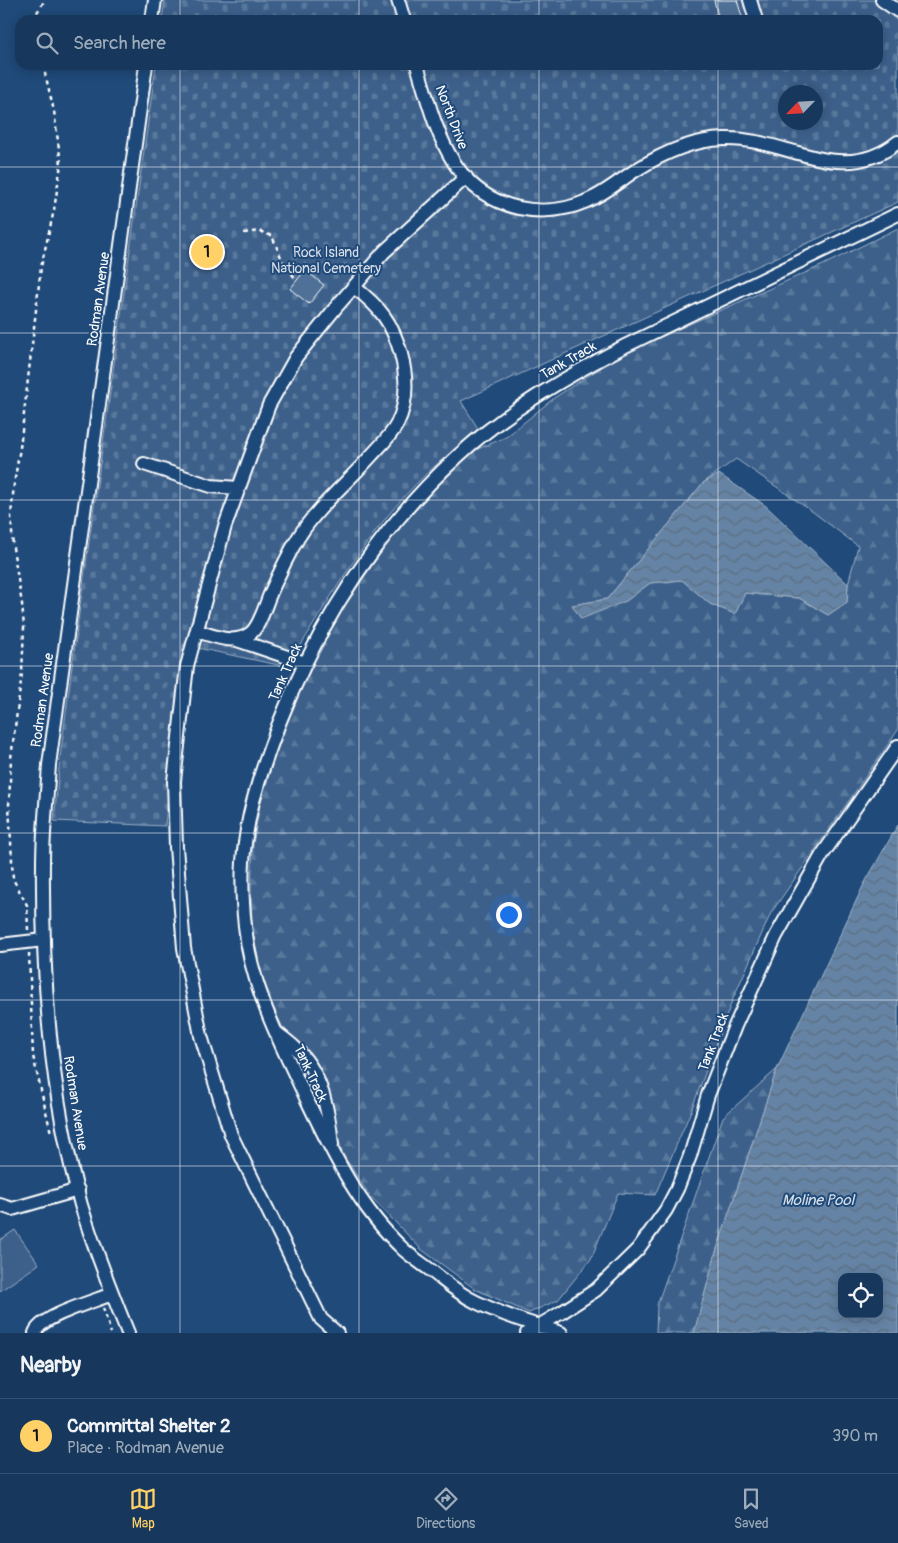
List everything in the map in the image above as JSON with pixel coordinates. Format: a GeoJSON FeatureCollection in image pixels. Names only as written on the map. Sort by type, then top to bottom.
{"type":"FeatureCollection","features":[{"type":"Feature","properties":{"kind":"street"},"geometry":{"type":"LineString","coordinates":[[153,15],[155,0]]}},
{"type":"Feature","properties":{"kind":"street"},"geometry":{"type":"LineString","coordinates":[[398,0],[402,15]]}},
{"type":"Feature","properties":{"kind":"street"},"geometry":{"type":"LineString","coordinates":[[750,0],[754,15]]}},
{"type":"Feature","properties":{"kind":"street"},"geometry":{"type":"LineString","coordinates":[[882,0],[898,11]]}},
{"type":"Feature","properties":{"kind":"street","name":"Rodman Avenue"},"geometry":{"type":"LineString","coordinates":[[128,1333],[112,1294],[78,1190],[61,1117],[48,1025],[43,862],[49,765],[145,70]]}},
{"type":"Feature","properties":{"kind":"street","name":"North Drive"},"geometry":{"type":"LineString","coordinates":[[419,70],[440,134],[456,166],[480,190],[504,204],[519,209],[534,211],[567,209],[596,197],[658,157],[675,149],[709,141],[725,139],[762,143],[829,161],[846,162],[869,159],[881,154],[898,142]]}},
{"type":"Feature","properties":{"kind":"street"},"geometry":{"type":"LineString","coordinates":[[337,1333],[321,1319],[231,1135],[199,1027],[184,948],[176,847],[174,781],[187,666],[224,526],[269,405],[296,357],[318,328],[384,252],[466,177]]}},
{"type":"Feature","properties":{"kind":"street","name":"Tank Track"},"geometry":{"type":"LineString","coordinates":[[561,1333],[476,1302],[456,1291],[405,1251],[356,1194],[332,1153],[265,1008],[255,978],[245,929],[242,876],[245,842],[259,777],[290,695],[329,616],[358,570],[390,528],[457,456],[528,402],[579,370],[898,214]]}},
{"type":"Feature","properties":{"kind":"street"},"geometry":{"type":"LineString","coordinates":[[237,640],[250,634],[256,628],[298,537],[323,506],[387,440],[397,424],[403,408],[406,380],[403,362],[394,334],[380,309],[354,287]]}},
{"type":"Feature","properties":{"kind":"street"},"geometry":{"type":"LineString","coordinates":[[144,464],[211,486],[238,488]]}},
{"type":"Feature","properties":{"kind":"street"},"geometry":{"type":"LineString","coordinates":[[197,632],[237,640],[305,662]]}},
{"type":"Feature","properties":{"kind":"street","name":"Tank Track"},"geometry":{"type":"LineString","coordinates":[[527,1333],[596,1290],[638,1249],[666,1210],[677,1190],[690,1156],[708,1095],[735,1026],[776,936],[822,855],[898,746]]}},
{"type":"Feature","properties":{"kind":"street"},"geometry":{"type":"LineString","coordinates":[[0,945],[44,940]]}},
{"type":"Feature","properties":{"kind":"street"},"geometry":{"type":"LineString","coordinates":[[0,1205],[12,1209],[78,1190]]}},
{"type":"Feature","properties":{"kind":"street"},"geometry":{"type":"LineString","coordinates":[[35,1333],[37,1328],[47,1319],[112,1294]]}},
{"type":"Feature","properties":{"kind":"path"},"geometry":{"type":"LineString","coordinates":[[36,15],[45,0]]}},
{"type":"Feature","properties":{"kind":"path"},"geometry":{"type":"LineString","coordinates":[[44,70],[54,111],[61,164],[54,210],[41,267],[11,516],[13,548],[24,627],[22,673],[12,758],[9,805],[13,879],[27,905],[33,1056],[52,1136]]}},
{"type":"Feature","properties":{"kind":"path"},"geometry":{"type":"LineString","coordinates":[[244,233],[259,231],[272,236],[284,262],[295,278]]}},
{"type":"Feature","properties":{"kind":"path"},"geometry":{"type":"LineString","coordinates":[[100,1299],[112,1333]]}},
{"type":"Feature","properties":{"kind":"green space","name":"Rock Island National Cemetery"},"geometry":{"type":"Polygon","coordinates":[[[165,0],[898,0],[898,202],[461,401],[479,430],[426,474],[386,518],[318,616],[288,667],[183,645],[165,826],[54,821],[60,758],[155,70],[883,70],[883,15],[163,15],[165,0]]]}},
{"type":"Feature","properties":{"kind":"green space"},"geometry":{"type":"Polygon","coordinates":[[[898,228],[898,730],[771,913],[732,1001],[691,1111],[655,1195],[618,1193],[591,1259],[558,1300],[529,1313],[475,1289],[421,1249],[370,1196],[343,1155],[337,1135],[331,1101],[315,1061],[282,1026],[269,998],[259,966],[252,926],[251,889],[253,844],[260,804],[298,692],[326,632],[403,521],[473,451],[506,437],[554,398],[622,354],[823,265],[898,228]],[[736,459],[703,483],[607,599],[573,605],[626,601],[650,583],[682,580],[710,604],[735,614],[745,593],[799,598],[828,615],[847,602],[848,584],[858,546],[813,512],[736,459]]]}},
{"type":"Feature","properties":{"kind":"green space"},"geometry":{"type":"Polygon","coordinates":[[[777,1069],[716,1252],[694,1333],[656,1333],[657,1305],[723,1117],[777,1069]]]}},
{"type":"Feature","properties":{"kind":"green space"},"geometry":{"type":"Polygon","coordinates":[[[15,1230],[39,1264],[0,1291],[0,1240],[15,1230]]]}},
{"type":"Feature","properties":{"kind":"water"},"geometry":{"type":"Polygon","coordinates":[[[719,474],[766,506],[848,584],[847,602],[828,615],[799,598],[745,593],[735,614],[710,604],[682,580],[650,583],[626,601],[581,619],[572,605],[607,599],[703,483],[719,474]]]}},
{"type":"Feature","properties":{"kind":"water","name":"Moline Pool"},"geometry":{"type":"Polygon","coordinates":[[[898,825],[898,1333],[694,1333],[716,1252],[777,1069],[864,884],[898,825]]]}},
{"type":"Feature","properties":{"kind":"building"},"geometry":{"type":"Polygon","coordinates":[[[714,0],[737,0],[742,15],[718,15],[714,0]]]}},
{"type":"Feature","properties":{"kind":"building"},"geometry":{"type":"Polygon","coordinates":[[[212,238],[221,257],[202,266],[193,247],[212,238]]]}},
{"type":"Feature","properties":{"kind":"building"},"geometry":{"type":"Polygon","coordinates":[[[305,270],[324,285],[309,304],[290,289],[305,270]]]}},
{"type":"Feature","properties":{"kind":"place","name":"Committal Shelter 2"},"geometry":{"type":"Point","coordinates":[207,252]}}]}
